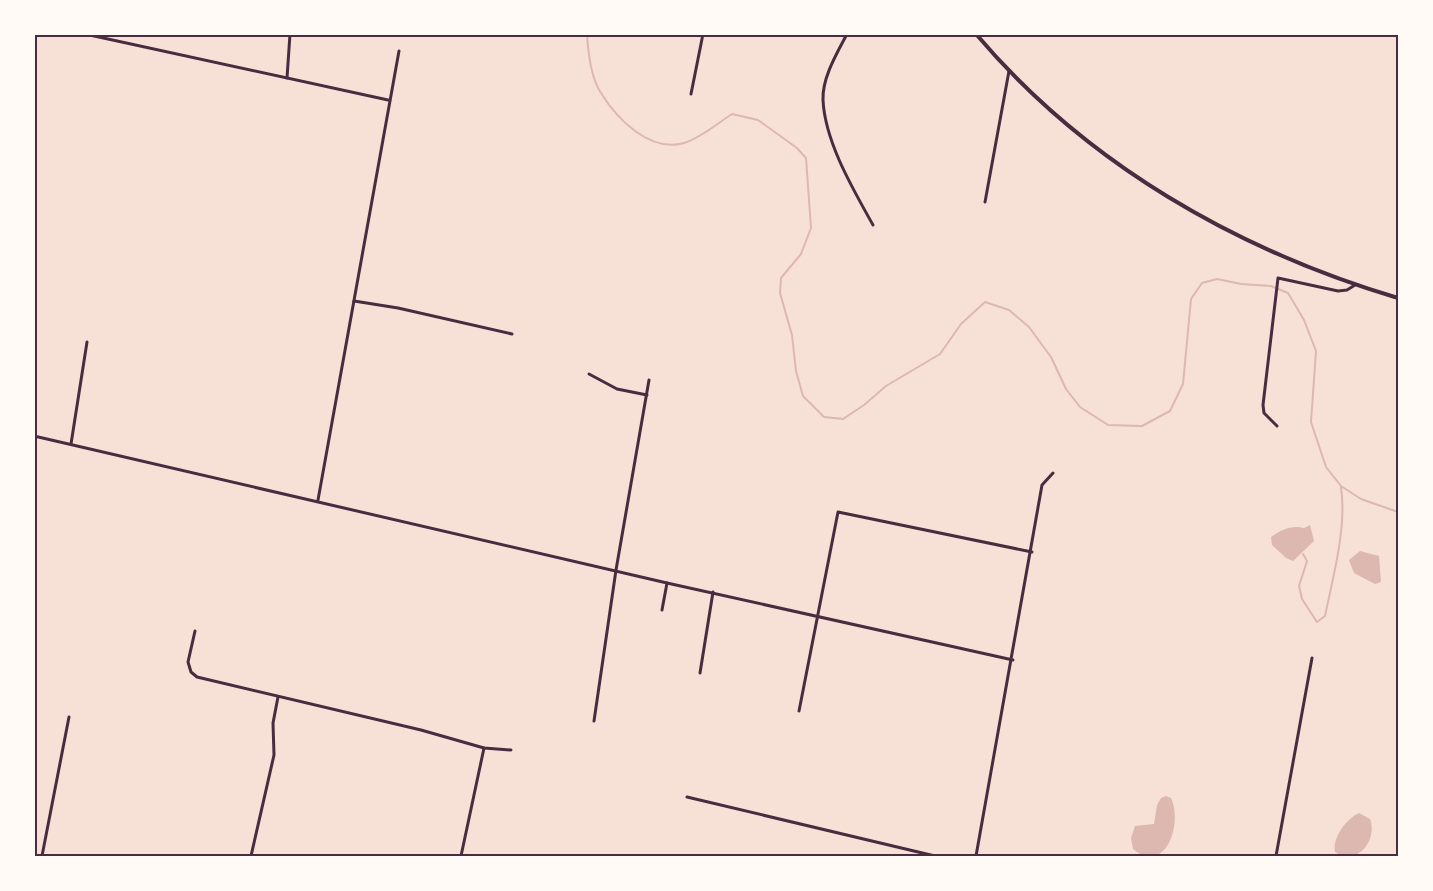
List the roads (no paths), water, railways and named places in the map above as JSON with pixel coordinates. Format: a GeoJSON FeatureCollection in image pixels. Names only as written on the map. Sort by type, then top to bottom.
{"type":"FeatureCollection","features":[{"type":"Feature","properties":{"kind":"street"},"geometry":{"type":"LineString","coordinates":[[85,34],[389,100]]}},
{"type":"Feature","properties":{"kind":"street"},"geometry":{"type":"LineString","coordinates":[[287,78],[290,34]]}},
{"type":"Feature","properties":{"kind":"street"},"geometry":{"type":"LineString","coordinates":[[691,94],[703,34]]}},
{"type":"Feature","properties":{"kind":"street"},"geometry":{"type":"LineString","coordinates":[[848,34],[834,61],[823,99],[838,157],[873,225]]}},
{"type":"Feature","properties":{"kind":"street"},"geometry":{"type":"LineString","coordinates":[[975,34],[1009,70],[1094,146],[1159,192],[1250,242],[1355,285],[1398,298]]}},
{"type":"Feature","properties":{"kind":"street"},"geometry":{"type":"LineString","coordinates":[[318,500],[399,51]]}},
{"type":"Feature","properties":{"kind":"street"},"geometry":{"type":"LineString","coordinates":[[985,202],[1009,70]]}},
{"type":"Feature","properties":{"kind":"street"},"geometry":{"type":"LineString","coordinates":[[1278,426],[1264,413],[1263,405],[1277,281],[1281,277],[1338,291],[1347,290],[1355,285]]}},
{"type":"Feature","properties":{"kind":"street"},"geometry":{"type":"LineString","coordinates":[[354,301],[398,308],[512,334]]}},
{"type":"Feature","properties":{"kind":"street"},"geometry":{"type":"LineString","coordinates":[[71,444],[87,342]]}},
{"type":"Feature","properties":{"kind":"street"},"geometry":{"type":"LineString","coordinates":[[588,374],[617,389],[647,395]]}},
{"type":"Feature","properties":{"kind":"street"},"geometry":{"type":"LineString","coordinates":[[594,721],[616,570],[649,380]]}},
{"type":"Feature","properties":{"kind":"street"},"geometry":{"type":"LineString","coordinates":[[34,436],[318,500],[667,583],[1013,660]]}},
{"type":"Feature","properties":{"kind":"street"},"geometry":{"type":"LineString","coordinates":[[976,856],[1013,660],[1042,485],[1053,473]]}},
{"type":"Feature","properties":{"kind":"street"},"geometry":{"type":"LineString","coordinates":[[799,711],[838,512],[1032,552]]}},
{"type":"Feature","properties":{"kind":"street"},"geometry":{"type":"LineString","coordinates":[[662,610],[667,583]]}},
{"type":"Feature","properties":{"kind":"street"},"geometry":{"type":"LineString","coordinates":[[700,673],[713,592]]}},
{"type":"Feature","properties":{"kind":"street"},"geometry":{"type":"LineString","coordinates":[[195,631],[188,662],[191,672],[197,677],[421,730],[484,748],[512,750]]}},
{"type":"Feature","properties":{"kind":"street"},"geometry":{"type":"LineString","coordinates":[[1276,856],[1312,658]]}},
{"type":"Feature","properties":{"kind":"street"},"geometry":{"type":"LineString","coordinates":[[251,856],[274,755],[273,723],[278,697]]}},
{"type":"Feature","properties":{"kind":"street"},"geometry":{"type":"LineString","coordinates":[[42,856],[69,717]]}},
{"type":"Feature","properties":{"kind":"street"},"geometry":{"type":"LineString","coordinates":[[460,856],[484,748]]}},
{"type":"Feature","properties":{"kind":"street"},"geometry":{"type":"LineString","coordinates":[[687,798],[935,856]]}},
{"type":"Feature","properties":{"kind":"waterway"},"geometry":{"type":"LineString","coordinates":[[587,34],[592,72],[598,87],[616,113],[636,132],[659,143],[671,145],[684,143],[703,134],[732,114],[758,120],[797,148],[806,158],[811,228],[801,254],[781,278],[780,293],[792,335],[796,371],[803,396],[824,417],[843,419],[886,386],[940,354],[961,324],[985,302],[1009,310],[1029,327],[1051,357],[1066,389],[1080,407],[1108,425],[1142,426],[1170,411],[1183,384],[1191,299],[1202,283],[1217,279],[1241,284],[1271,286],[1288,293],[1304,320],[1316,351],[1311,422],[1326,467],[1341,486],[1361,499],[1398,512]]}},
{"type":"Feature","properties":{"kind":"waterway"},"geometry":{"type":"LineString","coordinates":[[1303,554],[1307,561],[1299,586],[1302,599],[1317,622],[1325,616],[1338,552],[1342,519],[1341,487]]}}]}
